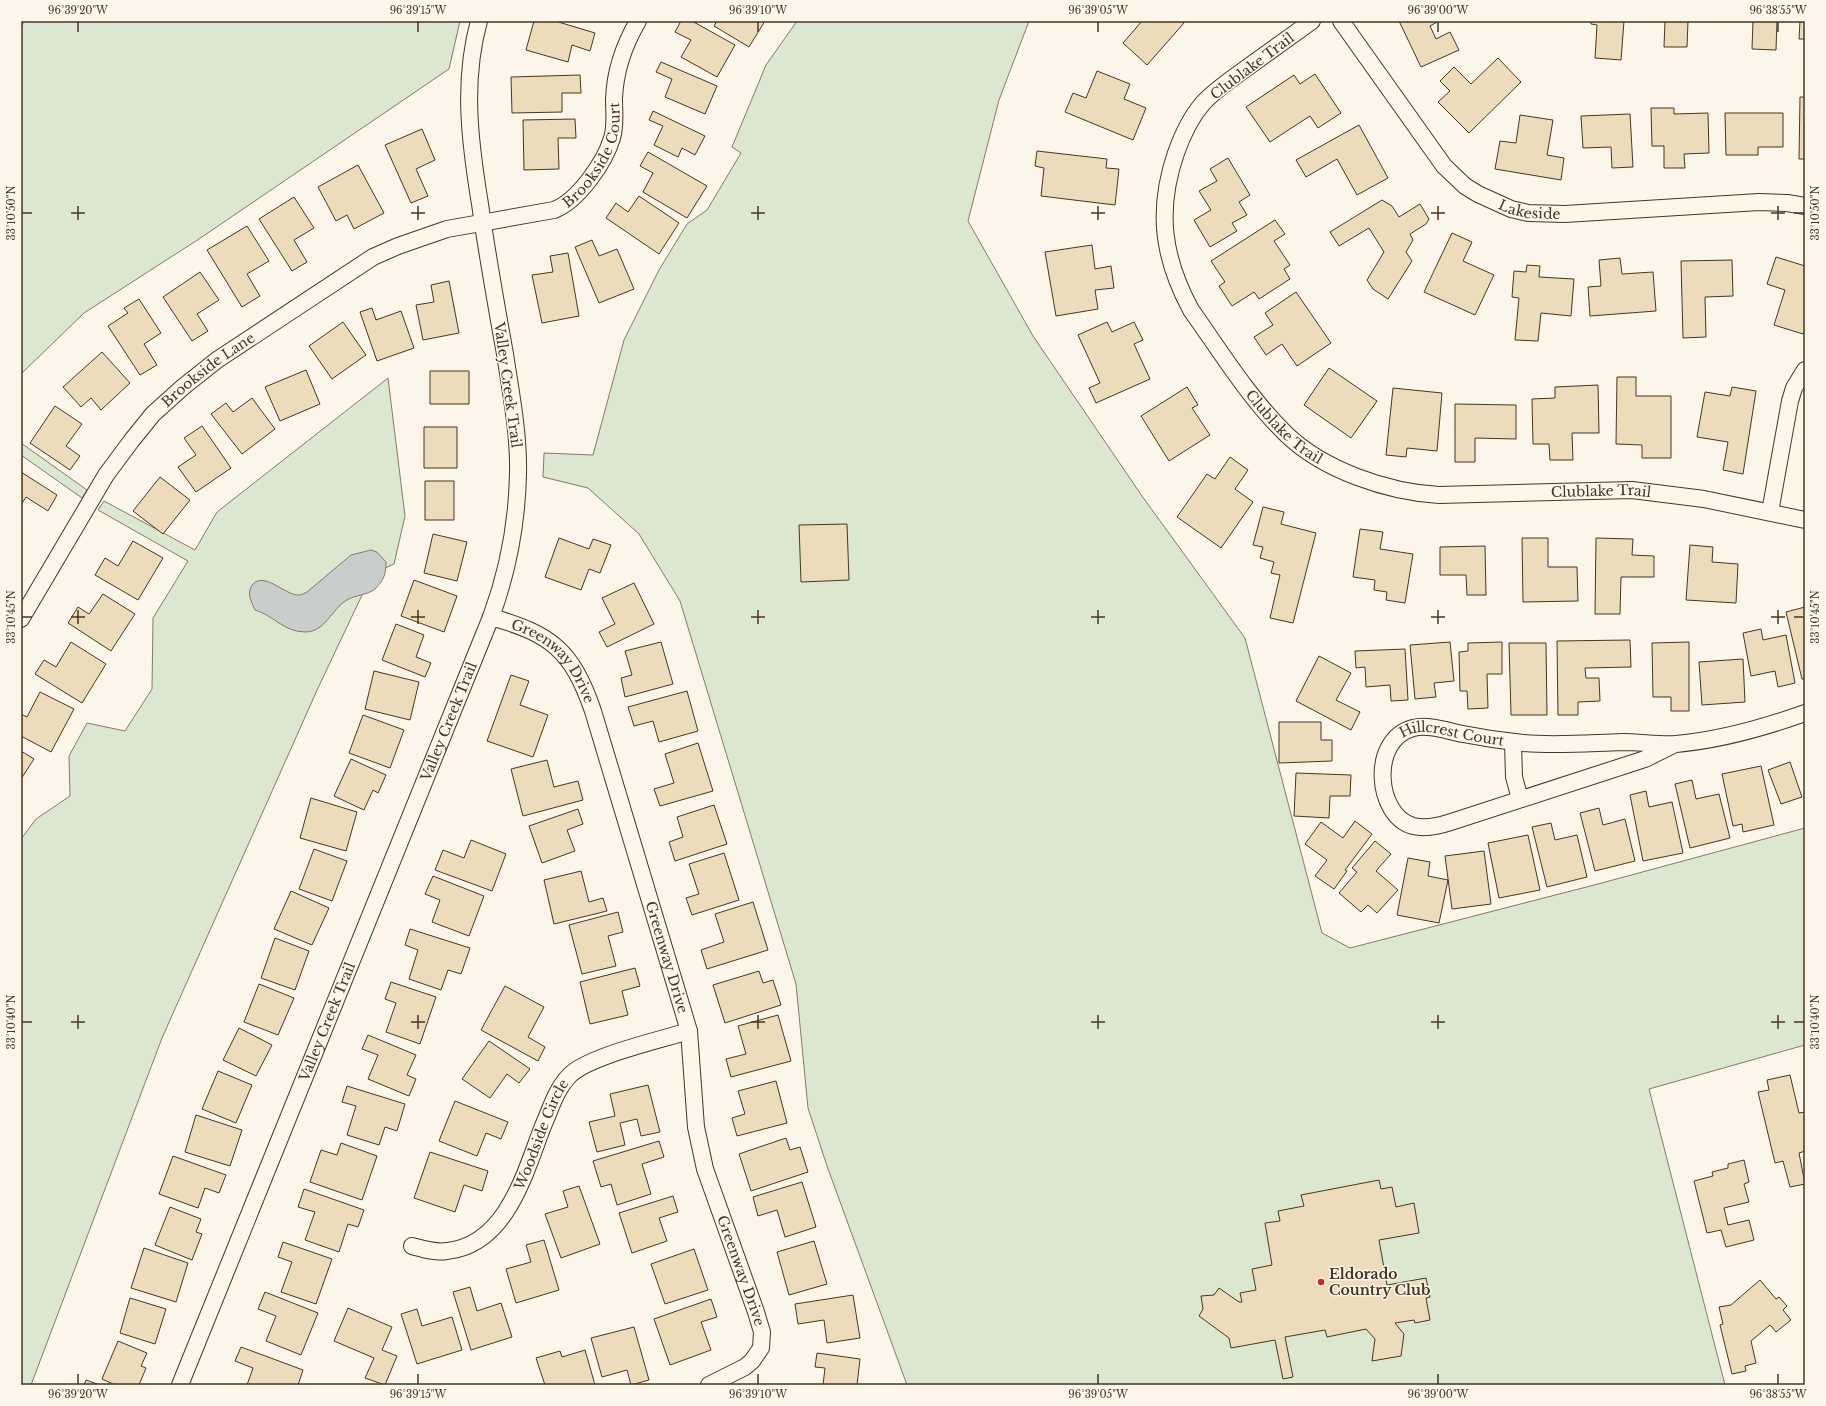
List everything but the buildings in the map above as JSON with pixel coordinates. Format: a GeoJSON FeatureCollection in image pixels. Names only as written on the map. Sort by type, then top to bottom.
{"type":"FeatureCollection","features":[{"type":"Feature","properties":{"kind":"street","name":"Valley Creek Trail"},"geometry":{"type":"LineString","coordinates":[[180,1385],[491,616],[503,582],[516,513],[518,466],[514,407],[482,222],[472,154],[468,81],[473,41],[479,21]]}},
{"type":"Feature","properties":{"kind":"street","name":"Brookside Court"},"geometry":{"type":"LineString","coordinates":[[482,222],[554,210],[564,206],[582,189],[603,158],[612,139],[614,130],[615,86],[619,62],[638,21]]}},
{"type":"Feature","properties":{"kind":"street","name":"Clublake Trail"},"geometry":{"type":"LineString","coordinates":[[1312,21],[1229,81],[1203,103],[1193,117],[1178,149],[1167,182],[1164,199],[1167,251],[1183,295],[1191,310],[1274,422],[1300,445],[1336,466],[1371,482],[1407,492],[1439,495],[1632,490],[1679,495],[1805,520]]}},
{"type":"Feature","properties":{"kind":"street","name":"Lakeside"},"geometry":{"type":"LineString","coordinates":[[1341,21],[1444,166],[1465,186],[1494,202],[1528,213],[1565,214],[1759,202],[1787,203],[1805,206]]}},
{"type":"Feature","properties":{"kind":"street","name":"Brookside Lane"},"geometry":{"type":"LineString","coordinates":[[21,619],[111,469],[141,428],[183,386],[239,345],[373,257],[430,234],[482,222]]}},
{"type":"Feature","properties":{"kind":"street"},"geometry":{"type":"LineString","coordinates":[[1770,512],[1790,401],[1794,388],[1805,370]]}},
{"type":"Feature","properties":{"kind":"street","name":"Greenway Drive"},"geometry":{"type":"LineString","coordinates":[[491,616],[525,627],[544,637],[569,660],[582,683],[598,726],[689,1031],[696,1127],[701,1154],[710,1186],[762,1332],[761,1348],[745,1367],[709,1385]]}},
{"type":"Feature","properties":{"kind":"street","name":"Hillcrest Court"},"geometry":{"type":"LineString","coordinates":[[1675,744],[1645,759],[1439,826],[1429,827],[1412,826],[1399,818],[1393,810],[1386,793],[1382,773],[1382,765],[1387,750],[1397,737],[1411,729],[1430,727],[1513,742],[1556,744],[1642,742],[1675,744],[1733,736],[1805,713]]}},
{"type":"Feature","properties":{"kind":"street"},"geometry":{"type":"LineString","coordinates":[[1513,742],[1514,778],[1520,799]]}},
{"type":"Feature","properties":{"kind":"street","name":"Woodside Circle"},"geometry":{"type":"LineString","coordinates":[[412,1246],[435,1251],[456,1250],[473,1243],[490,1231],[500,1220],[519,1187],[558,1090],[578,1069],[596,1060],[689,1031]]}},
{"type":"Feature","properties":{"kind":"green space"},"geometry":{"type":"Polygon","coordinates":[[[24,21],[460,21],[449,69],[199,239],[84,313],[21,374],[21,28],[24,21]]]}},
{"type":"Feature","properties":{"kind":"green space","name":"Eldorado Country Club"},"geometry":{"type":"Polygon","coordinates":[[[797,21],[1029,21],[999,100],[968,221],[1033,336],[1142,496],[1245,638],[1322,933],[1350,948],[1598,884],[1805,828],[1805,1045],[1649,1089],[1725,1385],[907,1385],[827,1166],[808,1108],[796,984],[680,601],[639,534],[588,488],[543,477],[544,453],[593,455],[624,340],[659,270],[687,224],[707,210],[741,153],[732,147],[766,65],[797,21]]]}},
{"type":"Feature","properties":{"kind":"green space"},"geometry":{"type":"Polygon","coordinates":[[[388,378],[405,516],[394,564],[372,574],[318,688],[162,1038],[31,1385],[21,1385],[21,839],[36,819],[70,796],[69,756],[87,723],[125,731],[152,689],[153,618],[188,561],[98,510],[104,501],[195,550],[217,512],[388,378]]]}},
{"type":"Feature","properties":{"kind":"green space"},"geometry":{"type":"Polygon","coordinates":[[[21,443],[87,490],[82,498],[21,455],[21,443]]]}},
{"type":"Feature","properties":{"kind":"shaded area"},"geometry":{"type":"Polygon","coordinates":[[[371,550],[377,552],[386,562],[386,570],[381,583],[372,591],[350,598],[341,604],[318,628],[305,632],[291,629],[255,610],[250,599],[250,590],[256,582],[261,580],[267,581],[287,592],[301,595],[307,592],[351,555],[371,550]]]}},
{"type":"Feature","properties":{"kind":"place","name":"Eldorado Country Club"},"geometry":{"type":"Point","coordinates":[1321,1282]}}]}
